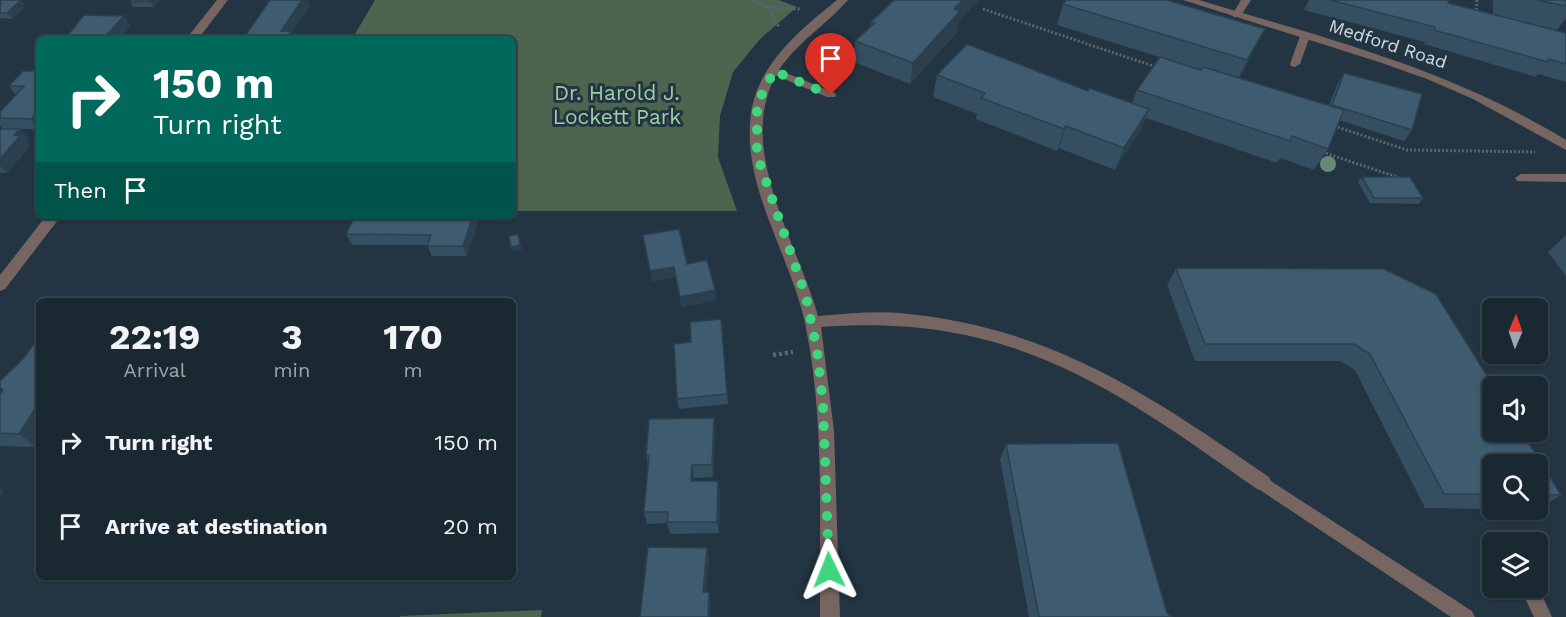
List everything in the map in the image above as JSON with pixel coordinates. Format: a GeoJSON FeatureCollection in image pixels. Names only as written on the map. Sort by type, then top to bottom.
{"type":"FeatureCollection","features":[{"type":"Feature","properties":{"kind":"street"},"geometry":{"type":"LineString","coordinates":[[194,36],[223,0]]}},
{"type":"Feature","properties":{"kind":"street","name":"Medford Road"},"geometry":{"type":"LineString","coordinates":[[1188,0],[1420,72],[1512,112],[1566,146]]}},
{"type":"Feature","properties":{"kind":"street"},"geometry":{"type":"LineString","coordinates":[[830,617],[823,404],[812,322],[757,155],[757,112],[760,98],[774,71],[795,43],[839,1]]}},
{"type":"Feature","properties":{"kind":"street"},"geometry":{"type":"LineString","coordinates":[[0,285],[52,219]]}},
{"type":"Feature","properties":{"kind":"street"},"geometry":{"type":"LineString","coordinates":[[812,322],[863,318],[908,320],[965,327],[1047,350],[1143,399],[1263,483]]}},
{"type":"Feature","properties":{"kind":"lane"},"geometry":{"type":"LineString","coordinates":[[1237,15],[1246,0]]}},
{"type":"Feature","properties":{"kind":"lane"},"geometry":{"type":"LineString","coordinates":[[1295,64],[1305,36]]}},
{"type":"Feature","properties":{"kind":"lane"},"geometry":{"type":"LineString","coordinates":[[774,71],[831,95]]}},
{"type":"Feature","properties":{"kind":"lane"},"geometry":{"type":"LineString","coordinates":[[1521,178],[1566,178]]}},
{"type":"Feature","properties":{"kind":"lane"},"geometry":{"type":"LineString","coordinates":[[1263,483],[1466,617]]}},
{"type":"Feature","properties":{"kind":"lane"},"geometry":{"type":"LineString","coordinates":[[1533,598],[1542,617]]}},
{"type":"Feature","properties":{"kind":"path"},"geometry":{"type":"LineString","coordinates":[[751,0],[768,6],[800,9]]}},
{"type":"Feature","properties":{"kind":"path"},"geometry":{"type":"LineString","coordinates":[[1476,15],[1477,0]]}},
{"type":"Feature","properties":{"kind":"path"},"geometry":{"type":"LineString","coordinates":[[768,6],[779,27]]}},
{"type":"Feature","properties":{"kind":"path"},"geometry":{"type":"LineString","coordinates":[[983,9],[1162,69]]}},
{"type":"Feature","properties":{"kind":"path"},"geometry":{"type":"LineString","coordinates":[[1329,124],[1407,150],[1541,152]]}},
{"type":"Feature","properties":{"kind":"path"},"geometry":{"type":"LineString","coordinates":[[1321,152],[1401,179]]}},
{"type":"Feature","properties":{"kind":"path"},"geometry":{"type":"LineString","coordinates":[[773,355],[793,352]]}},
{"type":"Feature","properties":{"kind":"green space","name":"Dr. Harold J. Lockett Park"},"geometry":{"type":"Polygon","coordinates":[[[375,0],[779,0],[797,7],[760,39],[733,72],[720,116],[718,157],[737,211],[516,211],[516,36],[354,36],[375,0]]]}},
{"type":"Feature","properties":{"kind":"green space"},"geometry":{"type":"Polygon","coordinates":[[[542,610],[541,617],[400,617],[400,616],[542,610]]]}},
{"type":"Feature","properties":{"kind":"building"},"geometry":{"type":"Polygon","coordinates":[[[1,0],[21,0],[7,13],[0,13],[1,0]]]}},
{"type":"Feature","properties":{"kind":"building"},"geometry":{"type":"Polygon","coordinates":[[[132,0],[152,0],[150,2],[130,2],[132,0]]]}},
{"type":"Feature","properties":{"kind":"building"},"geometry":{"type":"Polygon","coordinates":[[[270,0],[302,0],[281,31],[291,31],[288,36],[245,36],[270,0]]]}},
{"type":"Feature","properties":{"kind":"building"},"geometry":{"type":"Polygon","coordinates":[[[894,0],[963,0],[954,9],[960,11],[913,63],[855,41],[875,23],[871,22],[894,0]]]}},
{"type":"Feature","properties":{"kind":"building"},"geometry":{"type":"Polygon","coordinates":[[[1066,0],[1167,0],[1265,29],[1247,60],[1063,4],[1066,0]]]}},
{"type":"Feature","properties":{"kind":"building"},"geometry":{"type":"Polygon","coordinates":[[[1330,0],[1449,0],[1448,3],[1566,33],[1566,64],[1548,59],[1548,62],[1434,30],[1435,27],[1330,0]]]}},
{"type":"Feature","properties":{"kind":"building"},"geometry":{"type":"Polygon","coordinates":[[[1537,0],[1566,0],[1566,6],[1537,0]]]}},
{"type":"Feature","properties":{"kind":"building"},"geometry":{"type":"Polygon","coordinates":[[[84,15],[124,16],[106,36],[67,36],[84,15]]]}},
{"type":"Feature","properties":{"kind":"building"},"geometry":{"type":"Polygon","coordinates":[[[967,44],[1088,91],[1089,88],[1149,109],[1124,148],[1066,126],[1064,129],[981,98],[985,93],[937,75],[967,44]]]}},
{"type":"Feature","properties":{"kind":"building"},"geometry":{"type":"Polygon","coordinates":[[[1160,57],[1201,70],[1203,67],[1344,110],[1328,149],[1292,136],[1290,141],[1137,90],[1160,57]]]}},
{"type":"Feature","properties":{"kind":"building"},"geometry":{"type":"Polygon","coordinates":[[[23,71],[36,71],[36,113],[31,119],[0,118],[0,112],[24,86],[9,86],[23,71]]]}},
{"type":"Feature","properties":{"kind":"building"},"geometry":{"type":"Polygon","coordinates":[[[1344,73],[1422,94],[1412,130],[1332,105],[1344,73]]]}},
{"type":"Feature","properties":{"kind":"building"},"geometry":{"type":"Polygon","coordinates":[[[0,129],[20,129],[14,135],[20,136],[0,159],[0,129]]]}},
{"type":"Feature","properties":{"kind":"building"},"geometry":{"type":"Polygon","coordinates":[[[1362,177],[1410,177],[1423,198],[1374,198],[1362,177]]]}},
{"type":"Feature","properties":{"kind":"building"},"geometry":{"type":"Polygon","coordinates":[[[354,219],[472,219],[463,246],[427,246],[431,235],[346,234],[354,219]]]}},
{"type":"Feature","properties":{"kind":"building"},"geometry":{"type":"Polygon","coordinates":[[[679,229],[687,264],[707,260],[715,290],[680,297],[674,267],[650,271],[643,235],[679,229]]]}},
{"type":"Feature","properties":{"kind":"building"},"geometry":{"type":"Polygon","coordinates":[[[518,234],[520,245],[511,247],[509,236],[518,234]]]}},
{"type":"Feature","properties":{"kind":"building"},"geometry":{"type":"Polygon","coordinates":[[[1176,268],[1384,269],[1436,294],[1487,376],[1482,376],[1482,442],[1528,442],[1536,454],[1482,454],[1482,494],[1444,494],[1370,354],[1354,344],[1205,344],[1176,268]]]}},
{"type":"Feature","properties":{"kind":"building"},"geometry":{"type":"Polygon","coordinates":[[[721,319],[727,394],[677,399],[674,344],[691,342],[690,322],[721,319]]]}},
{"type":"Feature","properties":{"kind":"building"},"geometry":{"type":"Polygon","coordinates":[[[36,336],[36,407],[19,434],[0,433],[0,394],[3,390],[0,387],[0,381],[23,359],[34,344],[36,336]]]}},
{"type":"Feature","properties":{"kind":"building"},"geometry":{"type":"Polygon","coordinates":[[[714,418],[712,465],[692,465],[691,481],[718,481],[717,522],[667,522],[668,512],[644,512],[649,456],[646,455],[649,419],[714,418]]]}},
{"type":"Feature","properties":{"kind":"building"},"geometry":{"type":"Polygon","coordinates":[[[1118,443],[1167,613],[1172,617],[1039,617],[1006,444],[1118,443]]]}},
{"type":"Feature","properties":{"kind":"building"},"geometry":{"type":"Polygon","coordinates":[[[1548,474],[1561,495],[1548,494],[1548,474]]]}},
{"type":"Feature","properties":{"kind":"building"},"geometry":{"type":"Polygon","coordinates":[[[648,547],[707,548],[703,592],[709,592],[708,617],[640,617],[648,547]]]}},
{"type":"Feature","properties":{"kind":"route"},"geometry":{"type":"LineString","coordinates":[[829,570],[823,404],[817,350],[801,281],[761,171],[757,155],[755,126],[760,98],[774,71],[831,95]]}}]}
